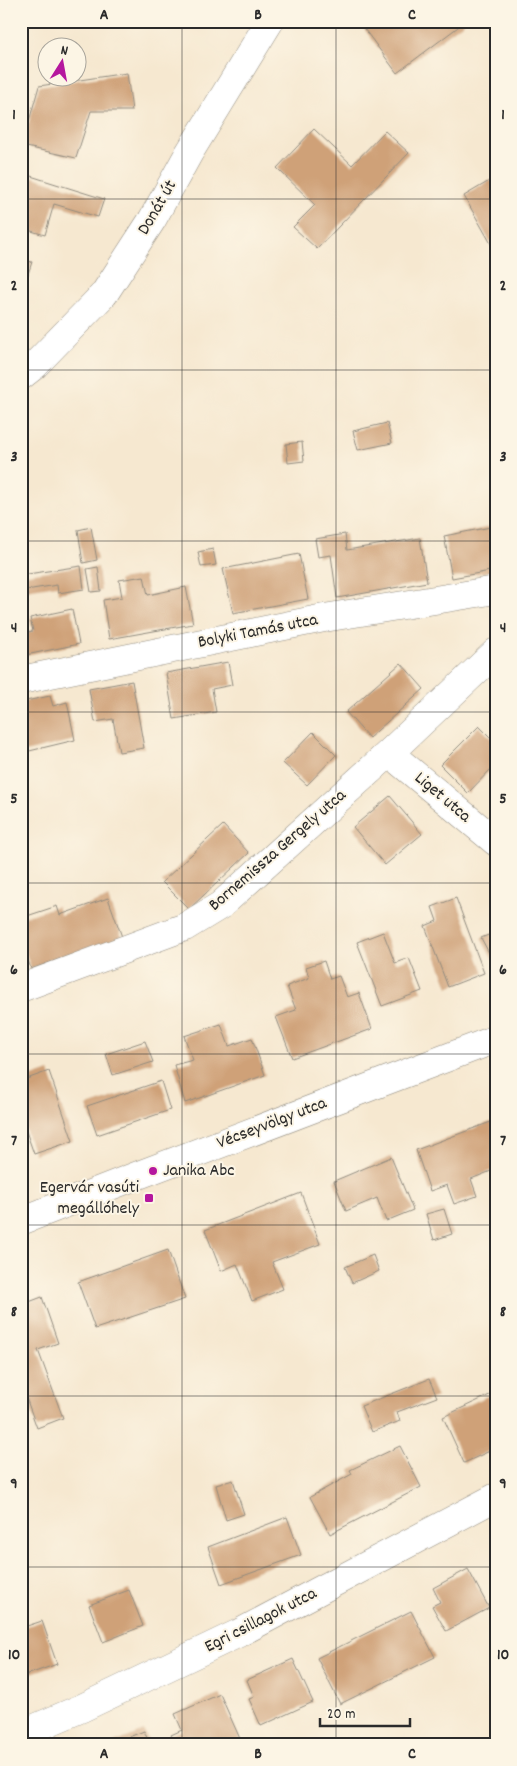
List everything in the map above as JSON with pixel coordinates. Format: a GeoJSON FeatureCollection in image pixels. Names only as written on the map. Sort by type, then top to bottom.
{"type":"FeatureCollection","features":[{"type":"Feature","properties":{"kind":"street","name":"Donát út"},"geometry":{"type":"LineString","coordinates":[[21,376],[35,365],[104,294],[152,220],[189,153],[270,21]]}},
{"type":"Feature","properties":{"kind":"street","name":"Bolyki Tamás utca"},"geometry":{"type":"LineString","coordinates":[[21,680],[324,618],[496,590]]}},
{"type":"Feature","properties":{"kind":"street","name":"Bornemissza Gergely utca"},"geometry":{"type":"LineString","coordinates":[[21,988],[185,927],[221,905],[496,652]]}},
{"type":"Feature","properties":{"kind":"street","name":"Liget utca"},"geometry":{"type":"LineString","coordinates":[[388,753],[496,842]]}},
{"type":"Feature","properties":{"kind":"street","name":"Vécseyvölgy utca"},"geometry":{"type":"LineString","coordinates":[[21,1221],[496,1039]]}},
{"type":"Feature","properties":{"kind":"street","name":"Egri csillagok utca"},"geometry":{"type":"LineString","coordinates":[[21,1734],[82,1708],[239,1633],[496,1497]]}},
{"type":"Feature","properties":{"kind":"building"},"geometry":{"type":"Polygon","coordinates":[[[466,21],[397,73],[359,22],[466,21]]]}},
{"type":"Feature","properties":{"kind":"building"},"geometry":{"type":"Polygon","coordinates":[[[127,73],[132,111],[91,111],[76,158],[22,146],[38,88],[88,88],[88,79],[127,73]]]}},
{"type":"Feature","properties":{"kind":"building"},"geometry":{"type":"Polygon","coordinates":[[[314,129],[352,165],[385,131],[409,153],[317,249],[293,227],[315,205],[277,168],[314,129]]]}},
{"type":"Feature","properties":{"kind":"building"},"geometry":{"type":"Polygon","coordinates":[[[21,173],[104,199],[98,217],[54,204],[45,235],[21,228],[21,173]]]}},
{"type":"Feature","properties":{"kind":"building"},"geometry":{"type":"Polygon","coordinates":[[[491,180],[496,188],[496,248],[494,249],[464,196],[491,180]]]}},
{"type":"Feature","properties":{"kind":"building"},"geometry":{"type":"Polygon","coordinates":[[[21,259],[32,262],[22,292],[21,292],[21,259]]]}},
{"type":"Feature","properties":{"kind":"building"},"geometry":{"type":"Polygon","coordinates":[[[387,423],[392,443],[358,450],[353,431],[387,423]]]}},
{"type":"Feature","properties":{"kind":"building"},"geometry":{"type":"Polygon","coordinates":[[[302,442],[304,461],[288,463],[286,444],[302,442]]]}},
{"type":"Feature","properties":{"kind":"building"},"geometry":{"type":"Polygon","coordinates":[[[496,526],[496,570],[452,578],[444,536],[496,526]]]}},
{"type":"Feature","properties":{"kind":"building"},"geometry":{"type":"Polygon","coordinates":[[[91,527],[97,560],[83,563],[78,530],[91,527]]]}},
{"type":"Feature","properties":{"kind":"building"},"geometry":{"type":"Polygon","coordinates":[[[345,534],[347,550],[420,538],[427,582],[337,598],[331,555],[318,557],[315,539],[345,534]]]}},
{"type":"Feature","properties":{"kind":"building"},"geometry":{"type":"Polygon","coordinates":[[[213,549],[216,565],[201,567],[198,552],[213,549]]]}},
{"type":"Feature","properties":{"kind":"building"},"geometry":{"type":"Polygon","coordinates":[[[299,554],[308,599],[233,613],[223,569],[299,554]]]}},
{"type":"Feature","properties":{"kind":"building"},"geometry":{"type":"Polygon","coordinates":[[[81,566],[84,589],[58,593],[57,585],[26,590],[28,598],[21,599],[21,575],[81,566]]]}},
{"type":"Feature","properties":{"kind":"building"},"geometry":{"type":"Polygon","coordinates":[[[98,567],[101,591],[91,592],[87,569],[98,567]]]}},
{"type":"Feature","properties":{"kind":"building"},"geometry":{"type":"Polygon","coordinates":[[[144,576],[148,595],[186,587],[193,624],[109,639],[103,600],[122,597],[119,580],[144,576]]]}},
{"type":"Feature","properties":{"kind":"building"},"geometry":{"type":"Polygon","coordinates":[[[72,609],[79,644],[21,656],[21,633],[33,631],[30,618],[72,609]]]}},
{"type":"Feature","properties":{"kind":"building"},"geometry":{"type":"Polygon","coordinates":[[[228,662],[232,685],[212,689],[216,712],[174,719],[166,673],[228,662]]]}},
{"type":"Feature","properties":{"kind":"building"},"geometry":{"type":"Polygon","coordinates":[[[401,663],[424,689],[369,738],[346,712],[401,663]]]}},
{"type":"Feature","properties":{"kind":"building"},"geometry":{"type":"Polygon","coordinates":[[[132,681],[144,748],[119,752],[113,719],[95,722],[89,689],[132,681]]]}},
{"type":"Feature","properties":{"kind":"building"},"geometry":{"type":"Polygon","coordinates":[[[50,696],[53,706],[67,702],[75,740],[21,753],[21,702],[50,696]]]}},
{"type":"Feature","properties":{"kind":"building"},"geometry":{"type":"Polygon","coordinates":[[[479,726],[496,743],[496,768],[494,766],[468,793],[440,765],[479,726]]]}},
{"type":"Feature","properties":{"kind":"building"},"geometry":{"type":"Polygon","coordinates":[[[313,732],[336,755],[307,785],[283,763],[313,732]]]}},
{"type":"Feature","properties":{"kind":"building"},"geometry":{"type":"Polygon","coordinates":[[[390,796],[422,834],[385,865],[353,827],[390,796]]]}},
{"type":"Feature","properties":{"kind":"building"},"geometry":{"type":"Polygon","coordinates":[[[223,825],[249,853],[189,909],[162,882],[223,825]]]}},
{"type":"Feature","properties":{"kind":"building"},"geometry":{"type":"Polygon","coordinates":[[[108,898],[122,937],[31,969],[21,939],[21,918],[57,906],[60,915],[108,898]]]}},
{"type":"Feature","properties":{"kind":"building"},"geometry":{"type":"Polygon","coordinates":[[[456,898],[484,973],[448,987],[425,926],[437,921],[432,907],[456,898]]]}},
{"type":"Feature","properties":{"kind":"building"},"geometry":{"type":"Polygon","coordinates":[[[383,932],[395,963],[409,958],[422,991],[382,1006],[357,942],[383,932]]]}},
{"type":"Feature","properties":{"kind":"building"},"geometry":{"type":"Polygon","coordinates":[[[496,932],[496,966],[481,938],[496,932]]]}},
{"type":"Feature","properties":{"kind":"building"},"geometry":{"type":"Polygon","coordinates":[[[324,961],[330,979],[339,976],[347,997],[359,993],[372,1029],[292,1058],[276,1017],[296,1010],[287,986],[309,978],[306,967],[324,961]]]}},
{"type":"Feature","properties":{"kind":"building"},"geometry":{"type":"Polygon","coordinates":[[[221,1024],[229,1046],[252,1038],[265,1075],[185,1103],[174,1065],[193,1060],[184,1036],[221,1024]]]}},
{"type":"Feature","properties":{"kind":"building"},"geometry":{"type":"Polygon","coordinates":[[[145,1041],[153,1062],[113,1075],[106,1054],[145,1041]]]}},
{"type":"Feature","properties":{"kind":"building"},"geometry":{"type":"Polygon","coordinates":[[[49,1071],[73,1141],[34,1154],[21,1117],[21,1081],[49,1071]]]}},
{"type":"Feature","properties":{"kind":"building"},"geometry":{"type":"Polygon","coordinates":[[[161,1081],[170,1110],[97,1135],[87,1106],[161,1081]]]}},
{"type":"Feature","properties":{"kind":"building"},"geometry":{"type":"Polygon","coordinates":[[[496,1120],[496,1169],[471,1179],[477,1196],[454,1204],[447,1185],[430,1191],[416,1150],[496,1120]]]}},
{"type":"Feature","properties":{"kind":"building"},"geometry":{"type":"Polygon","coordinates":[[[391,1157],[413,1210],[386,1221],[377,1198],[346,1211],[334,1181],[391,1157]]]}},
{"type":"Feature","properties":{"kind":"building"},"geometry":{"type":"Polygon","coordinates":[[[301,1193],[320,1244],[272,1262],[283,1289],[252,1301],[237,1264],[221,1271],[205,1230],[301,1193]]]}},
{"type":"Feature","properties":{"kind":"building"},"geometry":{"type":"Polygon","coordinates":[[[444,1209],[452,1234],[434,1240],[426,1214],[444,1209]]]}},
{"type":"Feature","properties":{"kind":"building"},"geometry":{"type":"Polygon","coordinates":[[[168,1250],[185,1299],[95,1329],[78,1282],[168,1250]]]}},
{"type":"Feature","properties":{"kind":"building"},"geometry":{"type":"Polygon","coordinates":[[[373,1255],[379,1271],[352,1283],[345,1267],[373,1255]]]}},
{"type":"Feature","properties":{"kind":"building"},"geometry":{"type":"Polygon","coordinates":[[[42,1297],[58,1343],[38,1350],[63,1418],[37,1428],[21,1384],[21,1305],[42,1297]]]}},
{"type":"Feature","properties":{"kind":"building"},"geometry":{"type":"Polygon","coordinates":[[[429,1379],[437,1397],[397,1412],[400,1421],[372,1432],[361,1406],[429,1379]]]}},
{"type":"Feature","properties":{"kind":"building"},"geometry":{"type":"Polygon","coordinates":[[[496,1392],[496,1448],[464,1463],[443,1417],[496,1392]]]}},
{"type":"Feature","properties":{"kind":"building"},"geometry":{"type":"Polygon","coordinates":[[[400,1446],[421,1487],[330,1534],[310,1497],[352,1474],[350,1470],[400,1446]]]}},
{"type":"Feature","properties":{"kind":"building"},"geometry":{"type":"Polygon","coordinates":[[[233,1480],[244,1514],[226,1520],[216,1485],[233,1480]]]}},
{"type":"Feature","properties":{"kind":"building"},"geometry":{"type":"Polygon","coordinates":[[[287,1517],[301,1555],[221,1584],[208,1547],[287,1517]]]}},
{"type":"Feature","properties":{"kind":"building"},"geometry":{"type":"Polygon","coordinates":[[[468,1569],[489,1608],[446,1631],[432,1606],[440,1602],[433,1588],[468,1569]]]}},
{"type":"Feature","properties":{"kind":"building"},"geometry":{"type":"Polygon","coordinates":[[[129,1590],[143,1626],[103,1642],[89,1605],[129,1590]]]}},
{"type":"Feature","properties":{"kind":"building"},"geometry":{"type":"Polygon","coordinates":[[[411,1611],[435,1657],[340,1704],[317,1658],[411,1611]]]}},
{"type":"Feature","properties":{"kind":"building"},"geometry":{"type":"Polygon","coordinates":[[[42,1621],[57,1664],[21,1677],[21,1628],[42,1621]]]}},
{"type":"Feature","properties":{"kind":"building"},"geometry":{"type":"Polygon","coordinates":[[[293,1659],[313,1702],[261,1726],[249,1699],[254,1697],[247,1680],[293,1659]]]}},
{"type":"Feature","properties":{"kind":"building"},"geometry":{"type":"Polygon","coordinates":[[[220,1694],[241,1741],[232,1745],[176,1745],[171,1735],[182,1730],[175,1714],[220,1694]]]}},
{"type":"Feature","properties":{"kind":"building"},"geometry":{"type":"Polygon","coordinates":[[[144,1731],[150,1745],[109,1745],[144,1731]]]}},
{"type":"Feature","properties":{"kind":"place","name":"Janika Abc"},"geometry":{"type":"Point","coordinates":[153,1171]}},
{"type":"Feature","properties":{"kind":"place","name":"Egervár vasúti megállóhely"},"geometry":{"type":"Point","coordinates":[149,1198]}}]}
